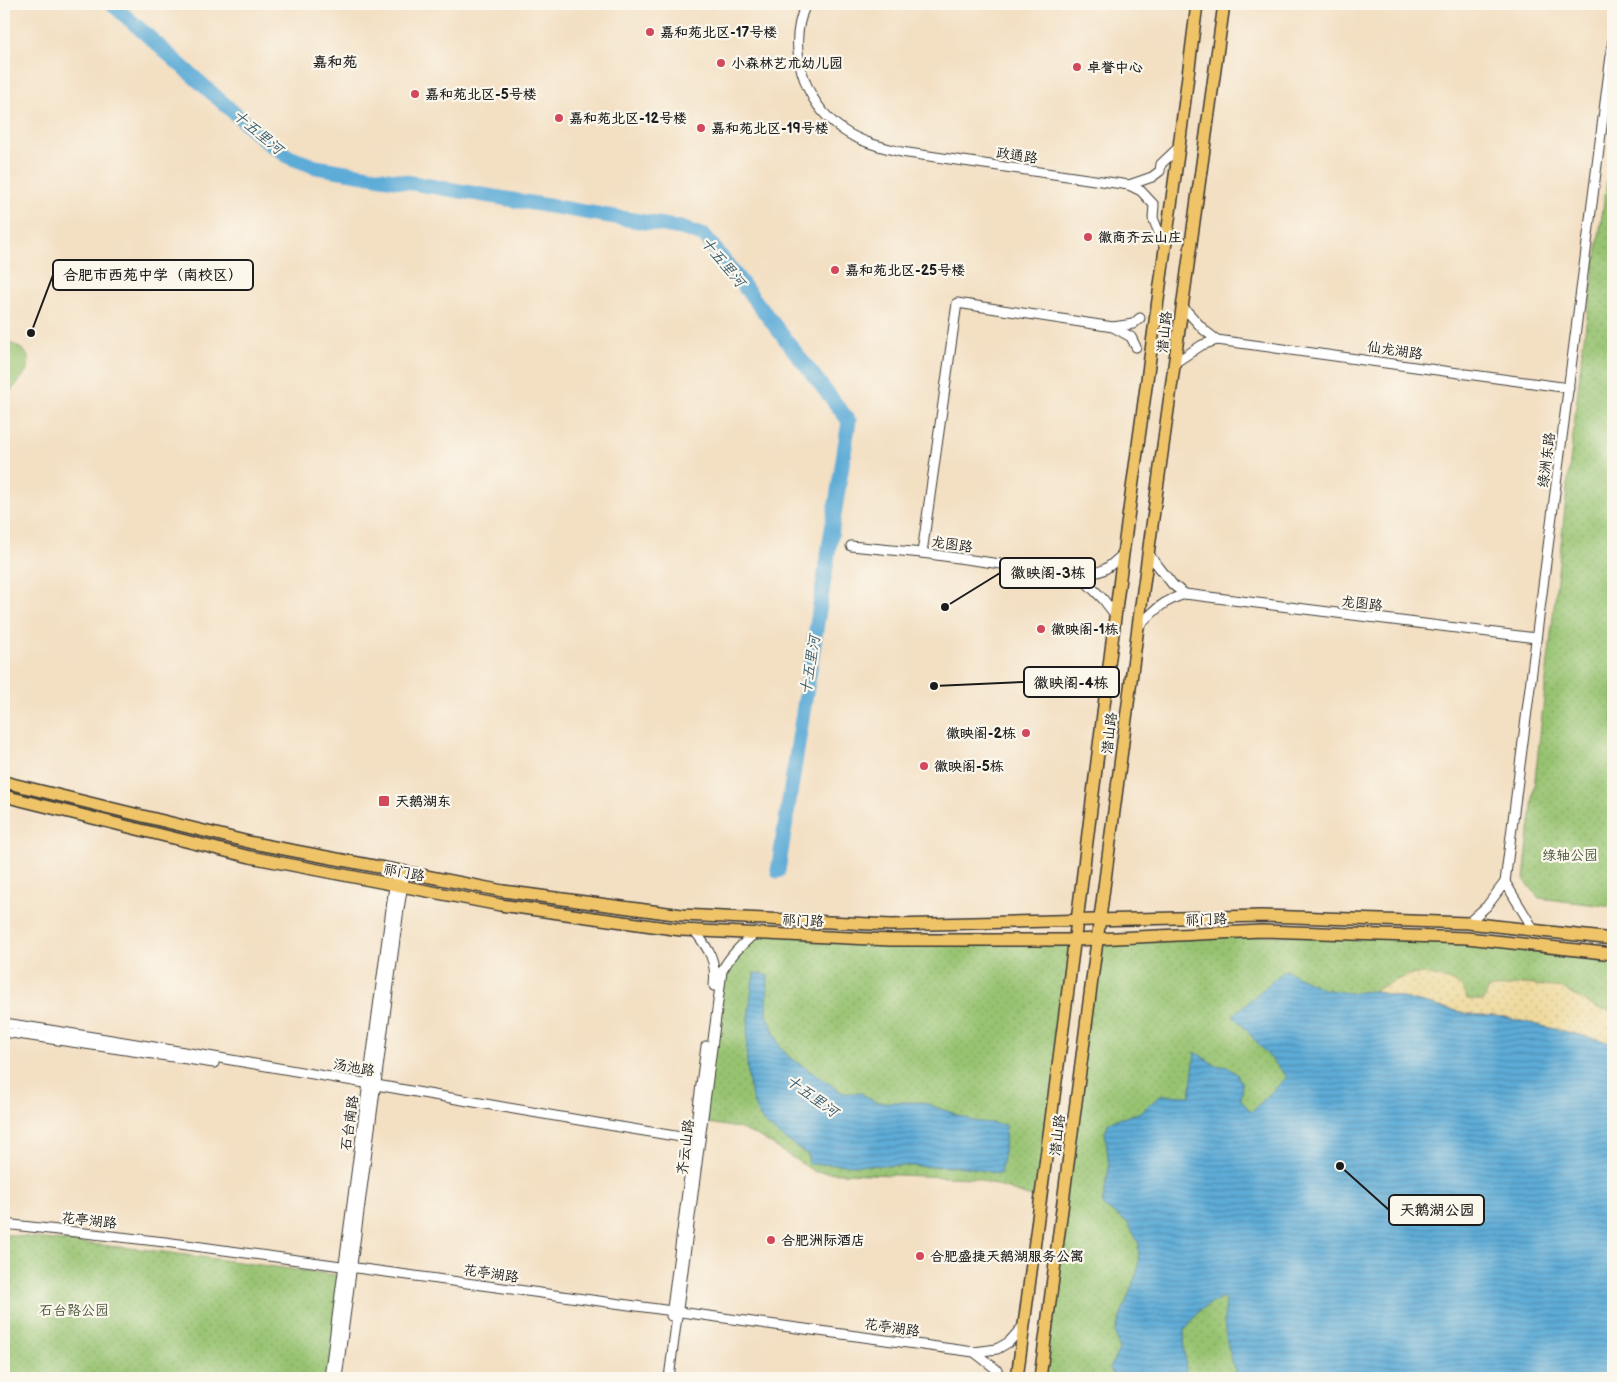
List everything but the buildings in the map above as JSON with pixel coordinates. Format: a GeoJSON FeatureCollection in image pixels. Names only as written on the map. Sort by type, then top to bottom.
{"type":"FeatureCollection","features":[{"type":"Feature","properties":{"kind":"main road","name":"潜山路"},"geometry":{"type":"LineString","coordinates":[[1017,1378],[1197,4]]}},
{"type":"Feature","properties":{"kind":"main road","name":"潜山路"},"geometry":{"type":"LineString","coordinates":[[1040,1378],[1138,627],[1224,4]]}},
{"type":"Feature","properties":{"kind":"main road","name":"祁门路"},"geometry":{"type":"LineString","coordinates":[[4,782],[253,843],[503,891],[682,915],[891,925],[1261,916],[1468,923],[1613,939]]}},
{"type":"Feature","properties":{"kind":"main road","name":"祁门路"},"geometry":{"type":"LineString","coordinates":[[4,796],[250,857],[500,905],[681,930],[756,932],[890,940],[1075,940],[1261,932],[1340,934],[1467,938],[1613,954]]}},
{"type":"Feature","properties":{"kind":"street","name":"政通路"},"geometry":{"type":"LineString","coordinates":[[806,4],[799,30],[798,48],[801,68],[807,86],[817,104],[829,119],[844,131],[882,147],[901,152],[1129,185]]}},
{"type":"Feature","properties":{"kind":"street","name":"绿洲东路"},"geometry":{"type":"LineString","coordinates":[[1505,882],[1613,40]]}},
{"type":"Feature","properties":{"kind":"street"},"geometry":{"type":"LineString","coordinates":[[1129,185],[1152,177],[1160,171],[1160,164],[1179,147]]}},
{"type":"Feature","properties":{"kind":"street"},"geometry":{"type":"LineString","coordinates":[[1129,185],[1141,191],[1154,205],[1153,218],[1165,248]]}},
{"type":"Feature","properties":{"kind":"street"},"geometry":{"type":"LineString","coordinates":[[922,553],[957,303],[1113,327],[1133,324],[1140,318]]}},
{"type":"Feature","properties":{"kind":"street"},"geometry":{"type":"LineString","coordinates":[[1182,306],[1204,330],[1217,340]]}},
{"type":"Feature","properties":{"kind":"street"},"geometry":{"type":"LineString","coordinates":[[1113,327],[1131,336],[1136,347]]}},
{"type":"Feature","properties":{"kind":"street"},"geometry":{"type":"LineString","coordinates":[[1176,362],[1202,345],[1217,340]]}},
{"type":"Feature","properties":{"kind":"street","name":"仙龙湖路"},"geometry":{"type":"LineString","coordinates":[[1217,340],[1569,388]]}},
{"type":"Feature","properties":{"kind":"street","name":"龙图路"},"geometry":{"type":"LineString","coordinates":[[851,546],[922,553],[1079,575],[1098,574],[1108,569],[1124,554]]}},
{"type":"Feature","properties":{"kind":"street"},"geometry":{"type":"LineString","coordinates":[[1148,553],[1172,585],[1185,594]]}},
{"type":"Feature","properties":{"kind":"street"},"geometry":{"type":"LineString","coordinates":[[1079,575],[1103,599],[1116,616]]}},
{"type":"Feature","properties":{"kind":"street"},"geometry":{"type":"LineString","coordinates":[[1138,627],[1157,607],[1185,594]]}},
{"type":"Feature","properties":{"kind":"street","name":"龙图路"},"geometry":{"type":"LineString","coordinates":[[1185,594],[1536,638]]}},
{"type":"Feature","properties":{"kind":"street","name":"石台南路"},"geometry":{"type":"LineString","coordinates":[[337,1378],[348,1268],[400,871]]}},
{"type":"Feature","properties":{"kind":"street"},"geometry":{"type":"LineString","coordinates":[[1468,923],[1487,906],[1505,882],[1534,930]]}},
{"type":"Feature","properties":{"kind":"street"},"geometry":{"type":"LineString","coordinates":[[694,930],[712,955],[715,976],[697,1142]]}},
{"type":"Feature","properties":{"kind":"street","name":"齐云山路"},"geometry":{"type":"LineString","coordinates":[[669,1378],[674,1312],[722,971],[735,952],[756,932]]}},
{"type":"Feature","properties":{"kind":"street","name":"汤池路"},"geometry":{"type":"LineString","coordinates":[[4,1023],[697,1142]]}},
{"type":"Feature","properties":{"kind":"street","name":"汤池路"},"geometry":{"type":"LineString","coordinates":[[4,1032],[372,1087]]}},
{"type":"Feature","properties":{"kind":"street","name":"花亭湖路"},"geometry":{"type":"LineString","coordinates":[[4,1224],[165,1242],[974,1352],[997,1349],[1010,1342],[1024,1324]]}},
{"type":"Feature","properties":{"kind":"street","name":"石台南路"},"geometry":{"type":"LineString","coordinates":[[329,1378],[348,1268]]}},
{"type":"Feature","properties":{"kind":"street"},"geometry":{"type":"LineString","coordinates":[[662,1378],[674,1312]]}},
{"type":"Feature","properties":{"kind":"street"},"geometry":{"type":"LineString","coordinates":[[974,1352],[996,1370],[1001,1378]]}},
{"type":"Feature","properties":{"kind":"green space","name":"绿轴公园"},"geometry":{"type":"Polygon","coordinates":[[[1613,140],[1613,907],[1539,898],[1524,879],[1583,345],[1613,140]]]}},
{"type":"Feature","properties":{"kind":"green space"},"geometry":{"type":"Polygon","coordinates":[[[8,342],[20,348],[27,355],[29,361],[23,376],[4,399],[4,344],[8,342]]]}},
{"type":"Feature","properties":{"kind":"green space"},"geometry":{"type":"Polygon","coordinates":[[[756,932],[1075,940],[1040,1200],[975,1178],[815,1172],[760,1137],[738,1128],[702,1122],[722,971],[756,932]]]}},
{"type":"Feature","properties":{"kind":"green space"},"geometry":{"type":"Polygon","coordinates":[[[1350,934],[1613,954],[1613,1378],[1040,1378],[1097,938],[1350,934]]]}},
{"type":"Feature","properties":{"kind":"green space","name":"石台路公园"},"geometry":{"type":"Polygon","coordinates":[[[4,1234],[148,1250],[343,1276],[329,1378],[4,1378],[4,1234]]]}},
{"type":"Feature","properties":{"kind":"sand"},"geometry":{"type":"Polygon","coordinates":[[[1421,974],[1441,978],[1461,986],[1467,999],[1484,1001],[1488,989],[1525,984],[1562,988],[1596,1008],[1613,1011],[1613,1043],[1504,1017],[1469,1014],[1373,991],[1408,975],[1421,974]]]}},
{"type":"Feature","properties":{"kind":"water"},"geometry":{"type":"Polygon","coordinates":[[[1285,970],[1323,989],[1348,993],[1373,991],[1469,1014],[1504,1017],[1613,1043],[1613,1378],[1237,1378],[1226,1335],[1224,1320],[1226,1306],[1223,1297],[1201,1309],[1184,1331],[1186,1378],[1114,1378],[1110,1368],[1119,1349],[1115,1332],[1138,1269],[1139,1244],[1128,1223],[1102,1205],[1109,1167],[1105,1132],[1109,1122],[1141,1112],[1161,1095],[1190,1096],[1195,1052],[1215,1065],[1228,1067],[1237,1074],[1242,1084],[1241,1100],[1251,1112],[1287,1077],[1233,1015],[1285,970]]]}},
{"type":"Feature","properties":{"kind":"water"},"geometry":{"type":"Polygon","coordinates":[[[754,973],[768,975],[767,1014],[779,1045],[788,1056],[843,1093],[861,1093],[876,1102],[922,1102],[974,1121],[1006,1125],[1000,1174],[966,1167],[809,1164],[808,1155],[765,1124],[755,1105],[750,1088],[747,1069],[747,1048],[749,1008],[754,973]]]}},
{"type":"Feature","properties":{"kind":"waterway","name":"十五里河"},"geometry":{"type":"LineString","coordinates":[[113,5],[267,142],[289,157],[316,167],[681,228],[705,236],[849,421],[778,871]]}},
{"type":"Feature","properties":{"kind":"place","name":"嘉和苑北区-17号楼"},"geometry":{"type":"Point","coordinates":[650,32]}},
{"type":"Feature","properties":{"kind":"place","name":"小森林艺术幼儿园"},"geometry":{"type":"Point","coordinates":[721,63]}},
{"type":"Feature","properties":{"kind":"place","name":"卓誉中心"},"geometry":{"type":"Point","coordinates":[1077,67]}},
{"type":"Feature","properties":{"kind":"place","name":"嘉和苑北区-5号楼"},"geometry":{"type":"Point","coordinates":[415,94]}},
{"type":"Feature","properties":{"kind":"place","name":"嘉和苑北区-12号楼"},"geometry":{"type":"Point","coordinates":[559,118]}},
{"type":"Feature","properties":{"kind":"place","name":"嘉和苑北区-19号楼"},"geometry":{"type":"Point","coordinates":[701,128]}},
{"type":"Feature","properties":{"kind":"place","name":"徽商齐云山庄"},"geometry":{"type":"Point","coordinates":[1088,237]}},
{"type":"Feature","properties":{"kind":"place","name":"嘉和苑北区-25号楼"},"geometry":{"type":"Point","coordinates":[835,270]}},
{"type":"Feature","properties":{"kind":"place","name":"合肥市西苑中学（南校区）"},"geometry":{"type":"Point","coordinates":[31,333]}},
{"type":"Feature","properties":{"kind":"place","name":"徽映阁-3栋"},"geometry":{"type":"Point","coordinates":[945,607]}},
{"type":"Feature","properties":{"kind":"place","name":"徽映阁-1栋"},"geometry":{"type":"Point","coordinates":[1041,629]}},
{"type":"Feature","properties":{"kind":"place","name":"徽映阁-4栋"},"geometry":{"type":"Point","coordinates":[934,686]}},
{"type":"Feature","properties":{"kind":"place","name":"徽映阁-2栋"},"geometry":{"type":"Point","coordinates":[1026,733]}},
{"type":"Feature","properties":{"kind":"place","name":"徽映阁-5栋"},"geometry":{"type":"Point","coordinates":[924,766]}},
{"type":"Feature","properties":{"kind":"place","name":"天鹅湖东"},"geometry":{"type":"Point","coordinates":[384,801]}},
{"type":"Feature","properties":{"kind":"place","name":"天鹅湖公园"},"geometry":{"type":"Point","coordinates":[1340,1166]}},
{"type":"Feature","properties":{"kind":"place","name":"合肥洲际酒店"},"geometry":{"type":"Point","coordinates":[771,1240]}},
{"type":"Feature","properties":{"kind":"place","name":"合肥盛捷天鹅湖服务公寓"},"geometry":{"type":"Point","coordinates":[920,1256]}},
{"type":"Feature","properties":{"kind":"district","name":"嘉和苑"},"geometry":{"type":"Point","coordinates":[335,62]}}]}
